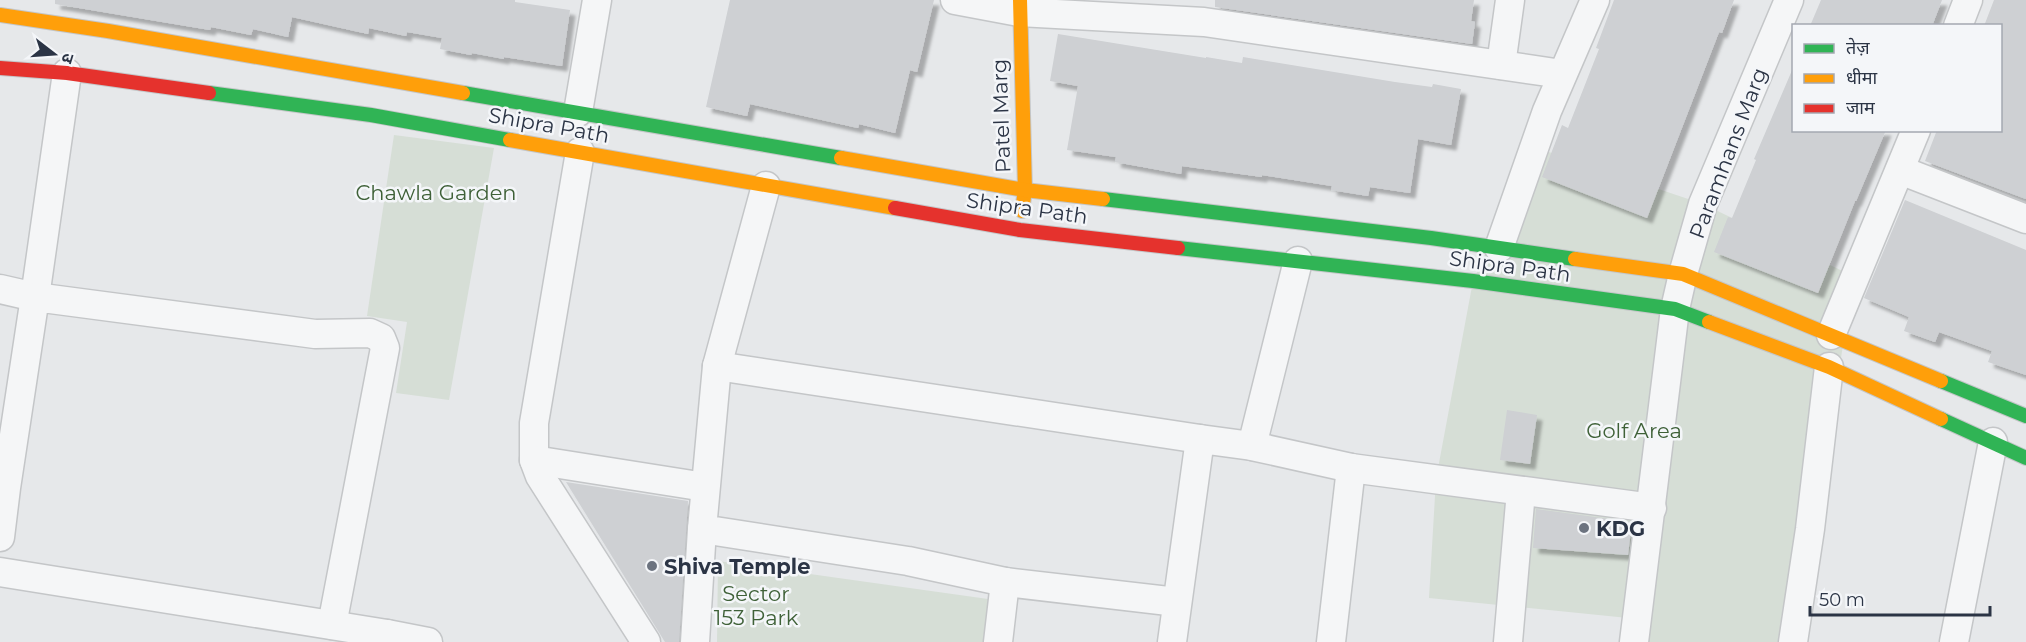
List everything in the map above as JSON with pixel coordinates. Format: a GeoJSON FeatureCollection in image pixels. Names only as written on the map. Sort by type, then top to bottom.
{"type":"FeatureCollection","features":[{"type":"Feature","properties":{"kind":"street"},"geometry":{"type":"LineString","coordinates":[[578,112],[597,0]]}},
{"type":"Feature","properties":{"kind":"street"},"geometry":{"type":"LineString","coordinates":[[955,0],[1020,6],[1204,11],[1562,74]]}},
{"type":"Feature","properties":{"kind":"street"},"geometry":{"type":"LineString","coordinates":[[1501,65],[1510,0]]}},
{"type":"Feature","properties":{"kind":"street"},"geometry":{"type":"LineString","coordinates":[[1499,248],[1547,111],[1595,0]]}},
{"type":"Feature","properties":{"kind":"street","name":"Paramhans Marg"},"geometry":{"type":"LineString","coordinates":[[1634,642],[1675,309],[1683,274],[1703,204],[1789,0]]}},
{"type":"Feature","properties":{"kind":"street"},"geometry":{"type":"LineString","coordinates":[[1959,24],[1968,0]]}},
{"type":"Feature","properties":{"kind":"street","name":"Patel Marg"},"geometry":{"type":"LineString","coordinates":[[1020,6],[1025,189],[1020,230]]}},
{"type":"Feature","properties":{"kind":"street","name":"Shipra Path"},"geometry":{"type":"LineString","coordinates":[[0,15],[120,33],[1025,189],[1499,248],[1683,274],[2026,417]]}},
{"type":"Feature","properties":{"kind":"street","name":"Shipra Path"},"geometry":{"type":"LineString","coordinates":[[0,68],[67,73],[371,115],[1020,230],[1473,281],[1675,309],[1828,367],[2026,458]]}},
{"type":"Feature","properties":{"kind":"street"},"geometry":{"type":"LineString","coordinates":[[0,537],[3,487],[67,73]]}},
{"type":"Feature","properties":{"kind":"street"},"geometry":{"type":"LineString","coordinates":[[1831,336],[1915,132]]}},
{"type":"Feature","properties":{"kind":"street"},"geometry":{"type":"LineString","coordinates":[[580,152],[534,423],[534,460],[540,476],[646,642]]}},
{"type":"Feature","properties":{"kind":"street"},"geometry":{"type":"LineString","coordinates":[[1900,170],[2026,219]]}},
{"type":"Feature","properties":{"kind":"street"},"geometry":{"type":"LineString","coordinates":[[695,642],[705,487],[717,366],[766,186]]}},
{"type":"Feature","properties":{"kind":"street"},"geometry":{"type":"LineString","coordinates":[[1252,446],[1298,261]]}},
{"type":"Feature","properties":{"kind":"street"},"geometry":{"type":"LineString","coordinates":[[0,290],[34,297],[315,334],[370,333],[381,338],[385,348],[332,625]]}},
{"type":"Feature","properties":{"kind":"street"},"geometry":{"type":"LineString","coordinates":[[717,366],[1252,446],[1351,468],[1652,508]]}},
{"type":"Feature","properties":{"kind":"street"},"geometry":{"type":"LineString","coordinates":[[1792,642],[1810,529],[1828,367]]}},
{"type":"Feature","properties":{"kind":"street"},"geometry":{"type":"LineString","coordinates":[[1172,642],[1200,439]]}},
{"type":"Feature","properties":{"kind":"street"},"geometry":{"type":"LineString","coordinates":[[1954,642],[1993,442]]}},
{"type":"Feature","properties":{"kind":"street"},"geometry":{"type":"LineString","coordinates":[[534,460],[705,487]]}},
{"type":"Feature","properties":{"kind":"street"},"geometry":{"type":"LineString","coordinates":[[1331,642],[1351,468]]}},
{"type":"Feature","properties":{"kind":"street"},"geometry":{"type":"LineString","coordinates":[[1508,642],[1521,490]]}},
{"type":"Feature","properties":{"kind":"street"},"geometry":{"type":"LineString","coordinates":[[702,529],[908,561],[1005,582],[1178,602]]}},
{"type":"Feature","properties":{"kind":"street"},"geometry":{"type":"LineString","coordinates":[[0,572],[332,625],[386,638],[428,642]]}},
{"type":"Feature","properties":{"kind":"street"},"geometry":{"type":"LineString","coordinates":[[998,642],[1005,582]]}},
{"type":"Feature","properties":{"kind":"green space","name":"Chawla Garden"},"geometry":{"type":"Polygon","coordinates":[[[394,135],[494,148],[449,400],[396,393],[407,322],[367,316],[394,135]]]}},
{"type":"Feature","properties":{"kind":"green space","name":"Golf Area"},"geometry":{"type":"Polygon","coordinates":[[[1534,147],[1703,204],[1855,277],[1798,605],[1783,606],[1778,642],[1648,642],[1638,619],[1429,598],[1436,479],[1473,281],[1534,147]]]}},
{"type":"Feature","properties":{"kind":"green space","name":"Sector 153 Park"},"geometry":{"type":"Polygon","coordinates":[[[718,561],[988,599],[983,642],[717,642],[718,561]]]}},
{"type":"Feature","properties":{"kind":"building"},"geometry":{"type":"Polygon","coordinates":[[[55,0],[515,0],[515,2],[570,10],[562,66],[440,49],[442,38],[407,32],[406,36],[369,28],[368,34],[292,17],[288,37],[253,29],[251,35],[55,4],[55,0]]]}},
{"type":"Feature","properties":{"kind":"building"},"geometry":{"type":"Polygon","coordinates":[[[730,0],[934,0],[917,72],[910,70],[895,133],[859,124],[858,128],[750,104],[747,116],[706,107],[730,0]]]}},
{"type":"Feature","properties":{"kind":"building"},"geometry":{"type":"Polygon","coordinates":[[[1215,0],[1474,0],[1471,21],[1475,22],[1472,44],[1215,7],[1215,0]]]}},
{"type":"Feature","properties":{"kind":"building"},"geometry":{"type":"Polygon","coordinates":[[[1614,0],[1734,0],[1722,33],[1719,32],[1647,218],[1542,177],[1562,125],[1568,128],[1599,49],[1596,48],[1614,0]]]}},
{"type":"Feature","properties":{"kind":"building"},"geometry":{"type":"Polygon","coordinates":[[[1821,0],[1942,0],[1933,24],[1811,24],[1821,0]]]}},
{"type":"Feature","properties":{"kind":"building"},"geometry":{"type":"Polygon","coordinates":[[[1994,0],[2026,0],[2026,199],[1925,161],[1936,132],[2002,132],[2002,24],[1985,24],[1994,0]]]}},
{"type":"Feature","properties":{"kind":"building"},"geometry":{"type":"Polygon","coordinates":[[[1058,34],[1242,63],[1243,57],[1395,82],[1432,87],[1433,84],[1461,89],[1451,145],[1418,139],[1410,193],[1370,187],[1368,196],[1331,190],[1332,186],[1262,175],[1262,177],[1182,166],[1181,174],[1115,162],[1116,157],[1067,150],[1078,86],[1050,81],[1058,34]]]}},
{"type":"Feature","properties":{"kind":"building"},"geometry":{"type":"Polygon","coordinates":[[[1792,70],[1792,132],[1885,132],[1818,293],[1714,252],[1728,217],[1732,218],[1756,160],[1754,159],[1792,70]]]}},
{"type":"Feature","properties":{"kind":"building"},"geometry":{"type":"Polygon","coordinates":[[[1905,200],[2026,250],[2026,375],[1988,362],[1992,351],[1939,332],[1935,342],[1904,331],[1909,317],[1864,298],[1905,200]]]}},
{"type":"Feature","properties":{"kind":"building"},"geometry":{"type":"Polygon","coordinates":[[[1507,410],[1537,415],[1530,464],[1500,460],[1507,410]]]}},
{"type":"Feature","properties":{"kind":"building","name":"Shiva Temple"},"geometry":{"type":"Polygon","coordinates":[[[566,482],[688,501],[679,642],[665,642],[566,482]]]}},
{"type":"Feature","properties":{"kind":"building"},"geometry":{"type":"Polygon","coordinates":[[[1536,509],[1632,522],[1628,555],[1533,548],[1536,509]]]}},
{"type":"Feature","properties":{"kind":"traffic: fast"},"geometry":{"type":"LineString","coordinates":[[209,93],[371,115],[510,140]]}},
{"type":"Feature","properties":{"kind":"traffic: fast"},"geometry":{"type":"LineString","coordinates":[[463,93],[841,158]]}},
{"type":"Feature","properties":{"kind":"traffic: fast"},"geometry":{"type":"LineString","coordinates":[[1103,199],[1431,238],[1575,259]]}},
{"type":"Feature","properties":{"kind":"traffic: fast"},"geometry":{"type":"LineString","coordinates":[[1178,248],[1473,281],[1675,309],[1709,322]]}},
{"type":"Feature","properties":{"kind":"traffic: fast"},"geometry":{"type":"LineString","coordinates":[[1941,381],[2026,416]]}},
{"type":"Feature","properties":{"kind":"traffic: fast"},"geometry":{"type":"LineString","coordinates":[[1941,419],[2026,458]]}},
{"type":"Feature","properties":{"kind":"traffic: slow"},"geometry":{"type":"LineString","coordinates":[[1020,0],[1025,190],[1022,211]]}},
{"type":"Feature","properties":{"kind":"traffic: slow"},"geometry":{"type":"LineString","coordinates":[[0,15],[108,31],[463,93]]}},
{"type":"Feature","properties":{"kind":"traffic: slow"},"geometry":{"type":"LineString","coordinates":[[510,140],[895,208]]}},
{"type":"Feature","properties":{"kind":"traffic: slow"},"geometry":{"type":"LineString","coordinates":[[841,158],[1025,190],[1103,199]]}},
{"type":"Feature","properties":{"kind":"traffic: slow"},"geometry":{"type":"LineString","coordinates":[[1575,259],[1683,274],[1941,381]]}},
{"type":"Feature","properties":{"kind":"traffic: slow"},"geometry":{"type":"LineString","coordinates":[[1709,322],[1829,367],[1941,419]]}},
{"type":"Feature","properties":{"kind":"traffic: jam"},"geometry":{"type":"LineString","coordinates":[[0,68],[67,73],[209,93]]}},
{"type":"Feature","properties":{"kind":"traffic: jam"},"geometry":{"type":"LineString","coordinates":[[895,208],[1020,230],[1178,248]]}},
{"type":"Feature","properties":{"kind":"place","name":"KDG"},"geometry":{"type":"Point","coordinates":[1584,528]}},
{"type":"Feature","properties":{"kind":"place","name":"Shiva Temple"},"geometry":{"type":"Point","coordinates":[652,566]}}]}
